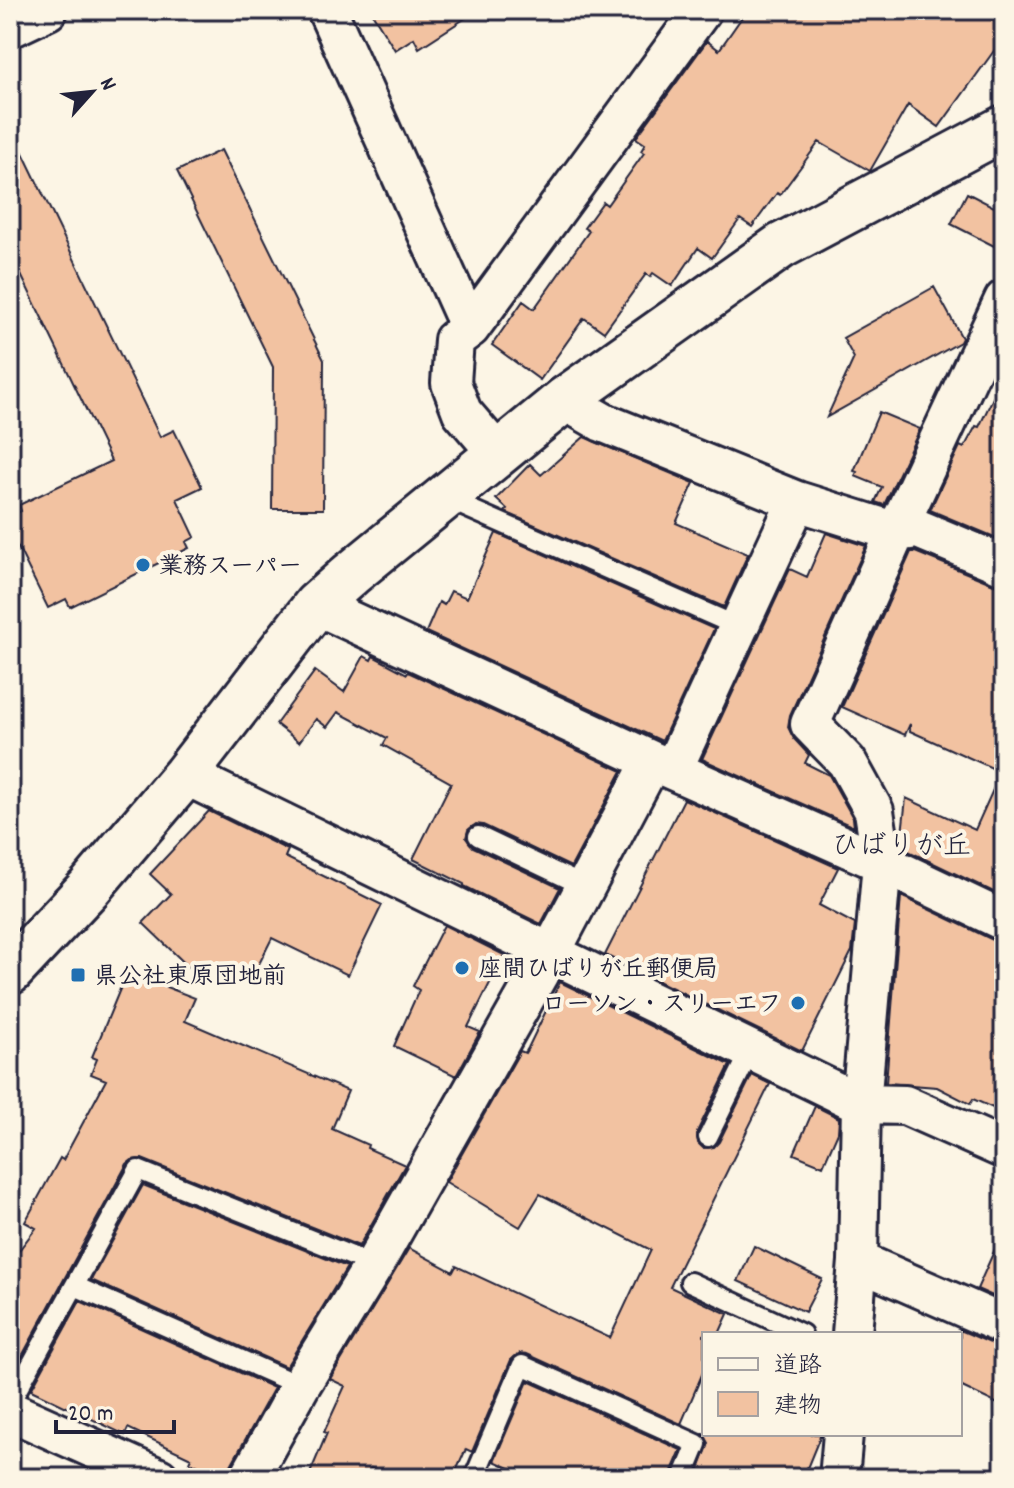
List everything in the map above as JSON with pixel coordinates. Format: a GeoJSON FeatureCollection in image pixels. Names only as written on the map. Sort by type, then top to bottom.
{"type":"FeatureCollection","features":[{"type":"Feature","properties":{"kind":"street"},"geometry":{"type":"LineString","coordinates":[[10,28],[48,10]]}},
{"type":"Feature","properties":{"kind":"street"},"geometry":{"type":"LineString","coordinates":[[327,10],[470,328]]}},
{"type":"Feature","properties":{"kind":"street"},"geometry":{"type":"LineString","coordinates":[[498,454],[462,412],[451,383],[454,340],[470,328],[702,10]]}},
{"type":"Feature","properties":{"kind":"street"},"geometry":{"type":"LineString","coordinates":[[10,972],[89,888],[185,775],[316,605],[564,400],[781,246],[1004,128]]}},
{"type":"Feature","properties":{"kind":"street"},"geometry":{"type":"LineString","coordinates":[[852,1332],[858,1261],[861,1104],[882,863],[874,811],[847,762],[810,724],[1004,300]]}},
{"type":"Feature","properties":{"kind":"street"},"geometry":{"type":"LineString","coordinates":[[564,400],[602,422],[797,501],[896,532],[918,529],[1004,565]]}},
{"type":"Feature","properties":{"kind":"street"},"geometry":{"type":"LineString","coordinates":[[249,1478],[300,1386],[374,1265],[586,887],[663,765],[739,627],[797,501]]}},
{"type":"Feature","properties":{"kind":"street"},"geometry":{"type":"LineString","coordinates":[[316,605],[1004,921]]}},
{"type":"Feature","properties":{"kind":"street"},"geometry":{"type":"LineString","coordinates":[[185,775],[861,1104],[905,1105],[1003,1146]]}},
{"type":"Feature","properties":{"kind":"street"},"geometry":{"type":"LineString","coordinates":[[858,1261],[1004,1325]]}},
{"type":"Feature","properties":{"kind":"street"},"geometry":{"type":"LineString","coordinates":[[10,1411],[159,1478]]}},
{"type":"Feature","properties":{"kind":"street"},"geometry":{"type":"LineString","coordinates":[[839,1478],[843,1436]]}},
{"type":"Feature","properties":{"kind":"lane"},"geometry":{"type":"LineString","coordinates":[[444,497],[739,627]]}},
{"type":"Feature","properties":{"kind":"lane"},"geometry":{"type":"LineString","coordinates":[[478,836],[586,887]]}},
{"type":"Feature","properties":{"kind":"lane"},"geometry":{"type":"LineString","coordinates":[[708,1137],[751,1050]]}},
{"type":"Feature","properties":{"kind":"lane"},"geometry":{"type":"LineString","coordinates":[[10,1403],[138,1170],[374,1265]]}},
{"type":"Feature","properties":{"kind":"lane"},"geometry":{"type":"LineString","coordinates":[[690,1282],[798,1332]]}},
{"type":"Feature","properties":{"kind":"lane"},"geometry":{"type":"LineString","coordinates":[[75,1286],[300,1386]]}},
{"type":"Feature","properties":{"kind":"lane"},"geometry":{"type":"LineString","coordinates":[[474,1478],[522,1365],[697,1444],[683,1478]]}},
{"type":"Feature","properties":{"kind":"building"},"geometry":{"type":"Polygon","coordinates":[[[370,10],[478,10],[419,48],[414,38],[395,50],[370,10]]]}},
{"type":"Feature","properties":{"kind":"building"},"geometry":{"type":"Polygon","coordinates":[[[747,10],[992,10],[1004,19],[1004,37],[939,127],[908,105],[870,171],[819,142],[752,227],[740,219],[712,258],[698,248],[672,286],[653,273],[650,277],[646,274],[604,332],[584,318],[540,380],[492,345],[523,301],[534,309],[589,231],[584,228],[603,202],[607,205],[644,153],[641,151],[645,144],[636,138],[707,41],[719,50],[747,10]]]}},
{"type":"Feature","properties":{"kind":"building"},"geometry":{"type":"Polygon","coordinates":[[[10,126],[160,437],[174,430],[202,487],[177,499],[195,537],[186,542],[189,548],[70,607],[66,599],[48,608],[10,531],[10,516],[21,511],[19,505],[111,461],[10,252],[10,126]]]}},
{"type":"Feature","properties":{"kind":"building"},"geometry":{"type":"Polygon","coordinates":[[[221,150],[324,360],[323,509],[272,509],[273,367],[177,171],[221,150]]]}},
{"type":"Feature","properties":{"kind":"building"},"geometry":{"type":"Polygon","coordinates":[[[967,193],[1004,212],[1004,251],[951,224],[967,193]]]}},
{"type":"Feature","properties":{"kind":"building"},"geometry":{"type":"Polygon","coordinates":[[[934,287],[962,338],[960,342],[827,417],[854,358],[843,338],[934,287]]]}},
{"type":"Feature","properties":{"kind":"building"},"geometry":{"type":"Polygon","coordinates":[[[1004,375],[1004,541],[930,510],[960,446],[964,448],[976,426],[979,427],[1004,375]]]}},
{"type":"Feature","properties":{"kind":"building"},"geometry":{"type":"Polygon","coordinates":[[[879,412],[920,429],[884,505],[875,502],[882,487],[855,476],[857,472],[854,471],[879,412]]]}},
{"type":"Feature","properties":{"kind":"building"},"geometry":{"type":"Polygon","coordinates":[[[584,437],[694,483],[676,523],[748,554],[724,607],[505,512],[507,509],[496,499],[530,464],[541,475],[584,437]]]}},
{"type":"Feature","properties":{"kind":"building"},"geometry":{"type":"Polygon","coordinates":[[[496,533],[714,629],[662,741],[426,632],[439,602],[444,605],[451,591],[467,598],[496,533]]]}},
{"type":"Feature","properties":{"kind":"building"},"geometry":{"type":"Polygon","coordinates":[[[826,533],[866,546],[790,715],[788,727],[809,755],[805,763],[829,775],[853,818],[854,827],[702,759],[790,569],[807,577],[826,533]]]}},
{"type":"Feature","properties":{"kind":"building"},"geometry":{"type":"Polygon","coordinates":[[[911,552],[1004,587],[1004,897],[902,848],[901,843],[906,798],[975,830],[1001,772],[910,731],[910,724],[905,735],[842,707],[911,552]]]}},
{"type":"Feature","properties":{"kind":"building"},"geometry":{"type":"Polygon","coordinates":[[[364,656],[371,660],[373,656],[622,771],[571,867],[483,825],[476,824],[468,830],[466,838],[473,847],[560,888],[541,924],[413,859],[451,783],[383,745],[387,738],[338,712],[327,727],[316,719],[299,742],[276,724],[315,671],[344,692],[364,656]]]}},
{"type":"Feature","properties":{"kind":"building"},"geometry":{"type":"Polygon","coordinates":[[[684,799],[838,868],[819,905],[855,924],[852,951],[802,1051],[605,955],[684,799]]]}},
{"type":"Feature","properties":{"kind":"building"},"geometry":{"type":"Polygon","coordinates":[[[209,811],[288,850],[285,857],[382,905],[348,975],[272,938],[250,982],[210,961],[202,980],[143,923],[171,894],[150,874],[209,811]]]}},
{"type":"Feature","properties":{"kind":"building"},"geometry":{"type":"Polygon","coordinates":[[[901,896],[1004,943],[1004,1113],[973,1099],[970,1104],[937,1087],[886,1083],[901,896]]]}},
{"type":"Feature","properties":{"kind":"building"},"geometry":{"type":"Polygon","coordinates":[[[444,925],[504,955],[468,1027],[480,1032],[456,1076],[394,1046],[419,990],[413,986],[444,925]]]}},
{"type":"Feature","properties":{"kind":"building"},"geometry":{"type":"Polygon","coordinates":[[[127,972],[195,998],[185,1021],[348,1091],[332,1129],[405,1165],[359,1246],[142,1159],[132,1160],[127,1164],[10,1378],[10,1262],[36,1228],[25,1222],[106,1080],[91,1074],[97,1059],[92,1057],[127,972]]]}},
{"type":"Feature","properties":{"kind":"building"},"geometry":{"type":"Polygon","coordinates":[[[560,982],[730,1065],[697,1132],[698,1143],[703,1148],[714,1147],[719,1142],[752,1075],[770,1084],[670,1287],[728,1314],[720,1332],[702,1332],[702,1375],[681,1424],[520,1353],[511,1360],[472,1452],[466,1449],[453,1478],[394,1478],[371,1468],[367,1478],[308,1478],[345,1386],[330,1379],[409,1248],[453,1272],[456,1266],[610,1338],[651,1250],[540,1194],[520,1227],[446,1182],[520,1051],[525,1053],[560,982]]]}},
{"type":"Feature","properties":{"kind":"building"},"geometry":{"type":"Polygon","coordinates":[[[815,1106],[839,1118],[838,1132],[823,1166],[794,1154],[815,1106]]]}},
{"type":"Feature","properties":{"kind":"building"},"geometry":{"type":"Polygon","coordinates":[[[143,1185],[347,1267],[286,1367],[91,1280],[143,1185]]]}},
{"type":"Feature","properties":{"kind":"building"},"geometry":{"type":"Polygon","coordinates":[[[1004,1229],[1004,1301],[977,1289],[1004,1229]]]}},
{"type":"Feature","properties":{"kind":"building"},"geometry":{"type":"Polygon","coordinates":[[[754,1246],[822,1279],[805,1312],[738,1281],[754,1246]]]}},
{"type":"Feature","properties":{"kind":"building"},"geometry":{"type":"Polygon","coordinates":[[[80,1301],[274,1388],[230,1467],[227,1478],[189,1462],[191,1458],[128,1428],[125,1435],[31,1390],[80,1301]]]}},
{"type":"Feature","properties":{"kind":"building"},"geometry":{"type":"Polygon","coordinates":[[[960,1332],[1004,1347],[1004,1407],[962,1387],[960,1332]]]}},
{"type":"Feature","properties":{"kind":"building"},"geometry":{"type":"Polygon","coordinates":[[[528,1381],[681,1450],[669,1478],[532,1478],[494,1461],[528,1381]]]}},
{"type":"Feature","properties":{"kind":"building"},"geometry":{"type":"Polygon","coordinates":[[[704,1436],[820,1436],[803,1478],[715,1478],[698,1472],[709,1443],[704,1436]]]}},
{"type":"Feature","properties":{"kind":"place","name":"業務スーパー"},"geometry":{"type":"Point","coordinates":[143,565]}},
{"type":"Feature","properties":{"kind":"place","name":"座間ひばりが丘郵便局"},"geometry":{"type":"Point","coordinates":[462,968]}},
{"type":"Feature","properties":{"kind":"place","name":"県公社東原団地前"},"geometry":{"type":"Point","coordinates":[78,975]}},
{"type":"Feature","properties":{"kind":"place","name":"ローソン・スリーエフ"},"geometry":{"type":"Point","coordinates":[798,1003]}},
{"type":"Feature","properties":{"kind":"district","name":"ひばりが丘"},"geometry":{"type":"Point","coordinates":[901,844]}}]}
